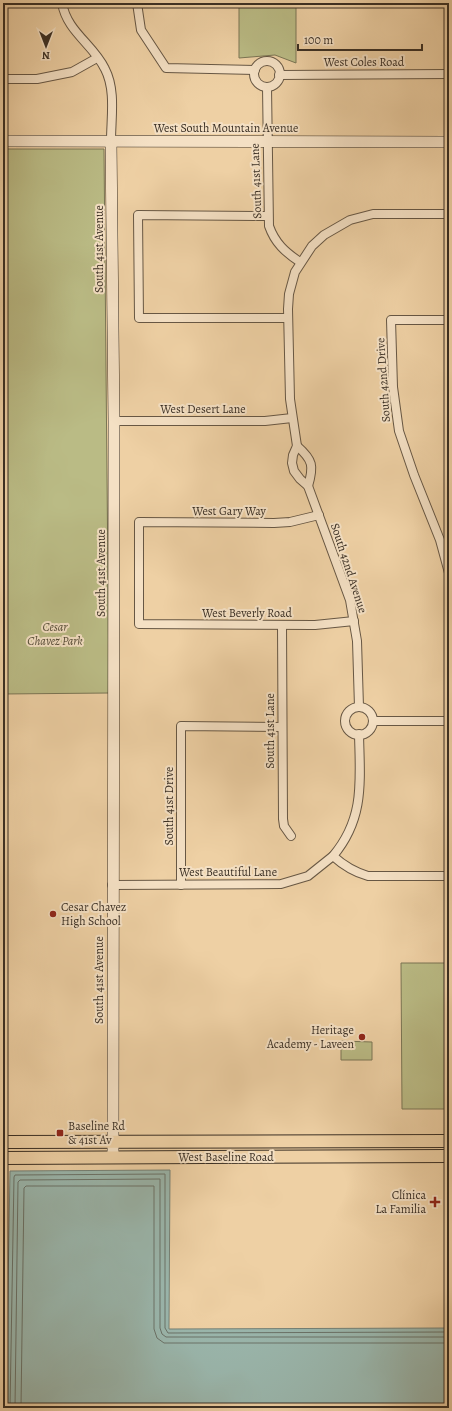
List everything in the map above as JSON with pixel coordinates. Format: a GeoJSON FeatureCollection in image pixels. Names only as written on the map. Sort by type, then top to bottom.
{"type":"FeatureCollection","features":[{"type":"Feature","properties":{"kind":"main road","name":"West Baseline Road"},"geometry":{"type":"LineString","coordinates":[[3,1142],[449,1141]]}},
{"type":"Feature","properties":{"kind":"main road","name":"West Baseline Road"},"geometry":{"type":"LineString","coordinates":[[3,1158],[449,1156]]}},
{"type":"Feature","properties":{"kind":"street","name":"South 41st Avenue"},"geometry":{"type":"LineString","coordinates":[[62,3],[64,14],[73,30],[105,68],[111,86],[114,421],[114,702],[112,764],[113,1157]]}},
{"type":"Feature","properties":{"kind":"street"},"geometry":{"type":"LineString","coordinates":[[136,3],[141,30],[166,68],[255,70],[263,62],[271,62],[277,67],[279,74],[277,82],[267,87],[256,82],[255,70]]}},
{"type":"Feature","properties":{"kind":"street"},"geometry":{"type":"LineString","coordinates":[[3,78],[37,79],[72,72],[97,58]]}},
{"type":"Feature","properties":{"kind":"street","name":"West Coles Road"},"geometry":{"type":"LineString","coordinates":[[279,74],[449,74]]}},
{"type":"Feature","properties":{"kind":"street","name":"South 41st Lane"},"geometry":{"type":"LineString","coordinates":[[267,87],[266,141],[269,226],[277,243],[287,253],[300,262]]}},
{"type":"Feature","properties":{"kind":"street","name":"West South Mountain Avenue"},"geometry":{"type":"LineString","coordinates":[[3,142],[449,142]]}},
{"type":"Feature","properties":{"kind":"street","name":"South 42nd Avenue"},"geometry":{"type":"LineString","coordinates":[[308,486],[312,469],[311,460],[298,446],[292,418],[288,318],[289,294],[295,272],[300,262],[312,246],[324,235],[350,220],[373,214],[449,214]]}},
{"type":"Feature","properties":{"kind":"street"},"geometry":{"type":"LineString","coordinates":[[268,216],[138,215],[139,318],[288,318]]}},
{"type":"Feature","properties":{"kind":"street","name":"South 42nd Drive"},"geometry":{"type":"LineString","coordinates":[[449,320],[391,320],[393,386],[399,431],[414,475],[440,540],[449,573]]}},
{"type":"Feature","properties":{"kind":"street","name":"West Desert Lane"},"geometry":{"type":"LineString","coordinates":[[114,421],[265,421],[292,418]]}},
{"type":"Feature","properties":{"kind":"street","name":"South 42nd Avenue"},"geometry":{"type":"LineString","coordinates":[[298,446],[293,455],[292,463],[294,471],[308,486],[320,515],[343,579],[354,621],[358,657],[359,707]]}},
{"type":"Feature","properties":{"kind":"street","name":"West Gary Way"},"geometry":{"type":"LineString","coordinates":[[139,624],[139,522],[274,523],[290,522],[320,515]]}},
{"type":"Feature","properties":{"kind":"street","name":"West Beverly Road"},"geometry":{"type":"LineString","coordinates":[[139,624],[282,625],[329,624],[354,621]]}},
{"type":"Feature","properties":{"kind":"street","name":"South 41st Lane"},"geometry":{"type":"LineString","coordinates":[[282,625],[283,819],[291,836]]}},
{"type":"Feature","properties":{"kind":"street"},"geometry":{"type":"LineString","coordinates":[[359,707],[370,713],[372,721],[370,729],[359,734],[350,731],[345,723],[350,710],[359,707]]}},
{"type":"Feature","properties":{"kind":"street"},"geometry":{"type":"LineString","coordinates":[[372,721],[449,721]]}},
{"type":"Feature","properties":{"kind":"street","name":"South 41st Drive"},"geometry":{"type":"LineString","coordinates":[[181,885],[181,726],[282,727]]}},
{"type":"Feature","properties":{"kind":"street"},"geometry":{"type":"LineString","coordinates":[[359,734],[359,804],[348,836],[333,856],[345,866],[357,873],[368,876],[449,876]]}},
{"type":"Feature","properties":{"kind":"street","name":"West Beautiful Lane"},"geometry":{"type":"LineString","coordinates":[[112,885],[281,884],[308,876],[333,856]]}},
{"type":"Feature","properties":{"kind":"green space"},"geometry":{"type":"Polygon","coordinates":[[[239,3],[296,3],[296,63],[275,55],[239,58],[239,3]]]}},
{"type":"Feature","properties":{"kind":"green space","name":"Cesar Chavez Park"},"geometry":{"type":"Polygon","coordinates":[[[3,149],[104,149],[109,693],[3,694],[3,149]]]}},
{"type":"Feature","properties":{"kind":"green space"},"geometry":{"type":"Polygon","coordinates":[[[401,963],[449,963],[449,1109],[402,1109],[401,963]]]}},
{"type":"Feature","properties":{"kind":"green space"},"geometry":{"type":"Polygon","coordinates":[[[341,1041],[372,1042],[372,1060],[341,1060],[341,1041]]]}},
{"type":"Feature","properties":{"kind":"water"},"geometry":{"type":"Polygon","coordinates":[[[170,1170],[169,1329],[449,1328],[449,1408],[6,1408],[10,1171],[170,1170]]]}},
{"type":"Feature","properties":{"kind":"place","name":"Cesar Chavez High School"},"geometry":{"type":"Point","coordinates":[53,914]}},
{"type":"Feature","properties":{"kind":"place","name":"Heritage Academy - Laveen"},"geometry":{"type":"Point","coordinates":[362,1037]}},
{"type":"Feature","properties":{"kind":"place","name":"Baseline Rd & 41st Av"},"geometry":{"type":"Point","coordinates":[60,1133]}},
{"type":"Feature","properties":{"kind":"place","name":"Clínica La Familia"},"geometry":{"type":"Point","coordinates":[435,1202]}}]}
